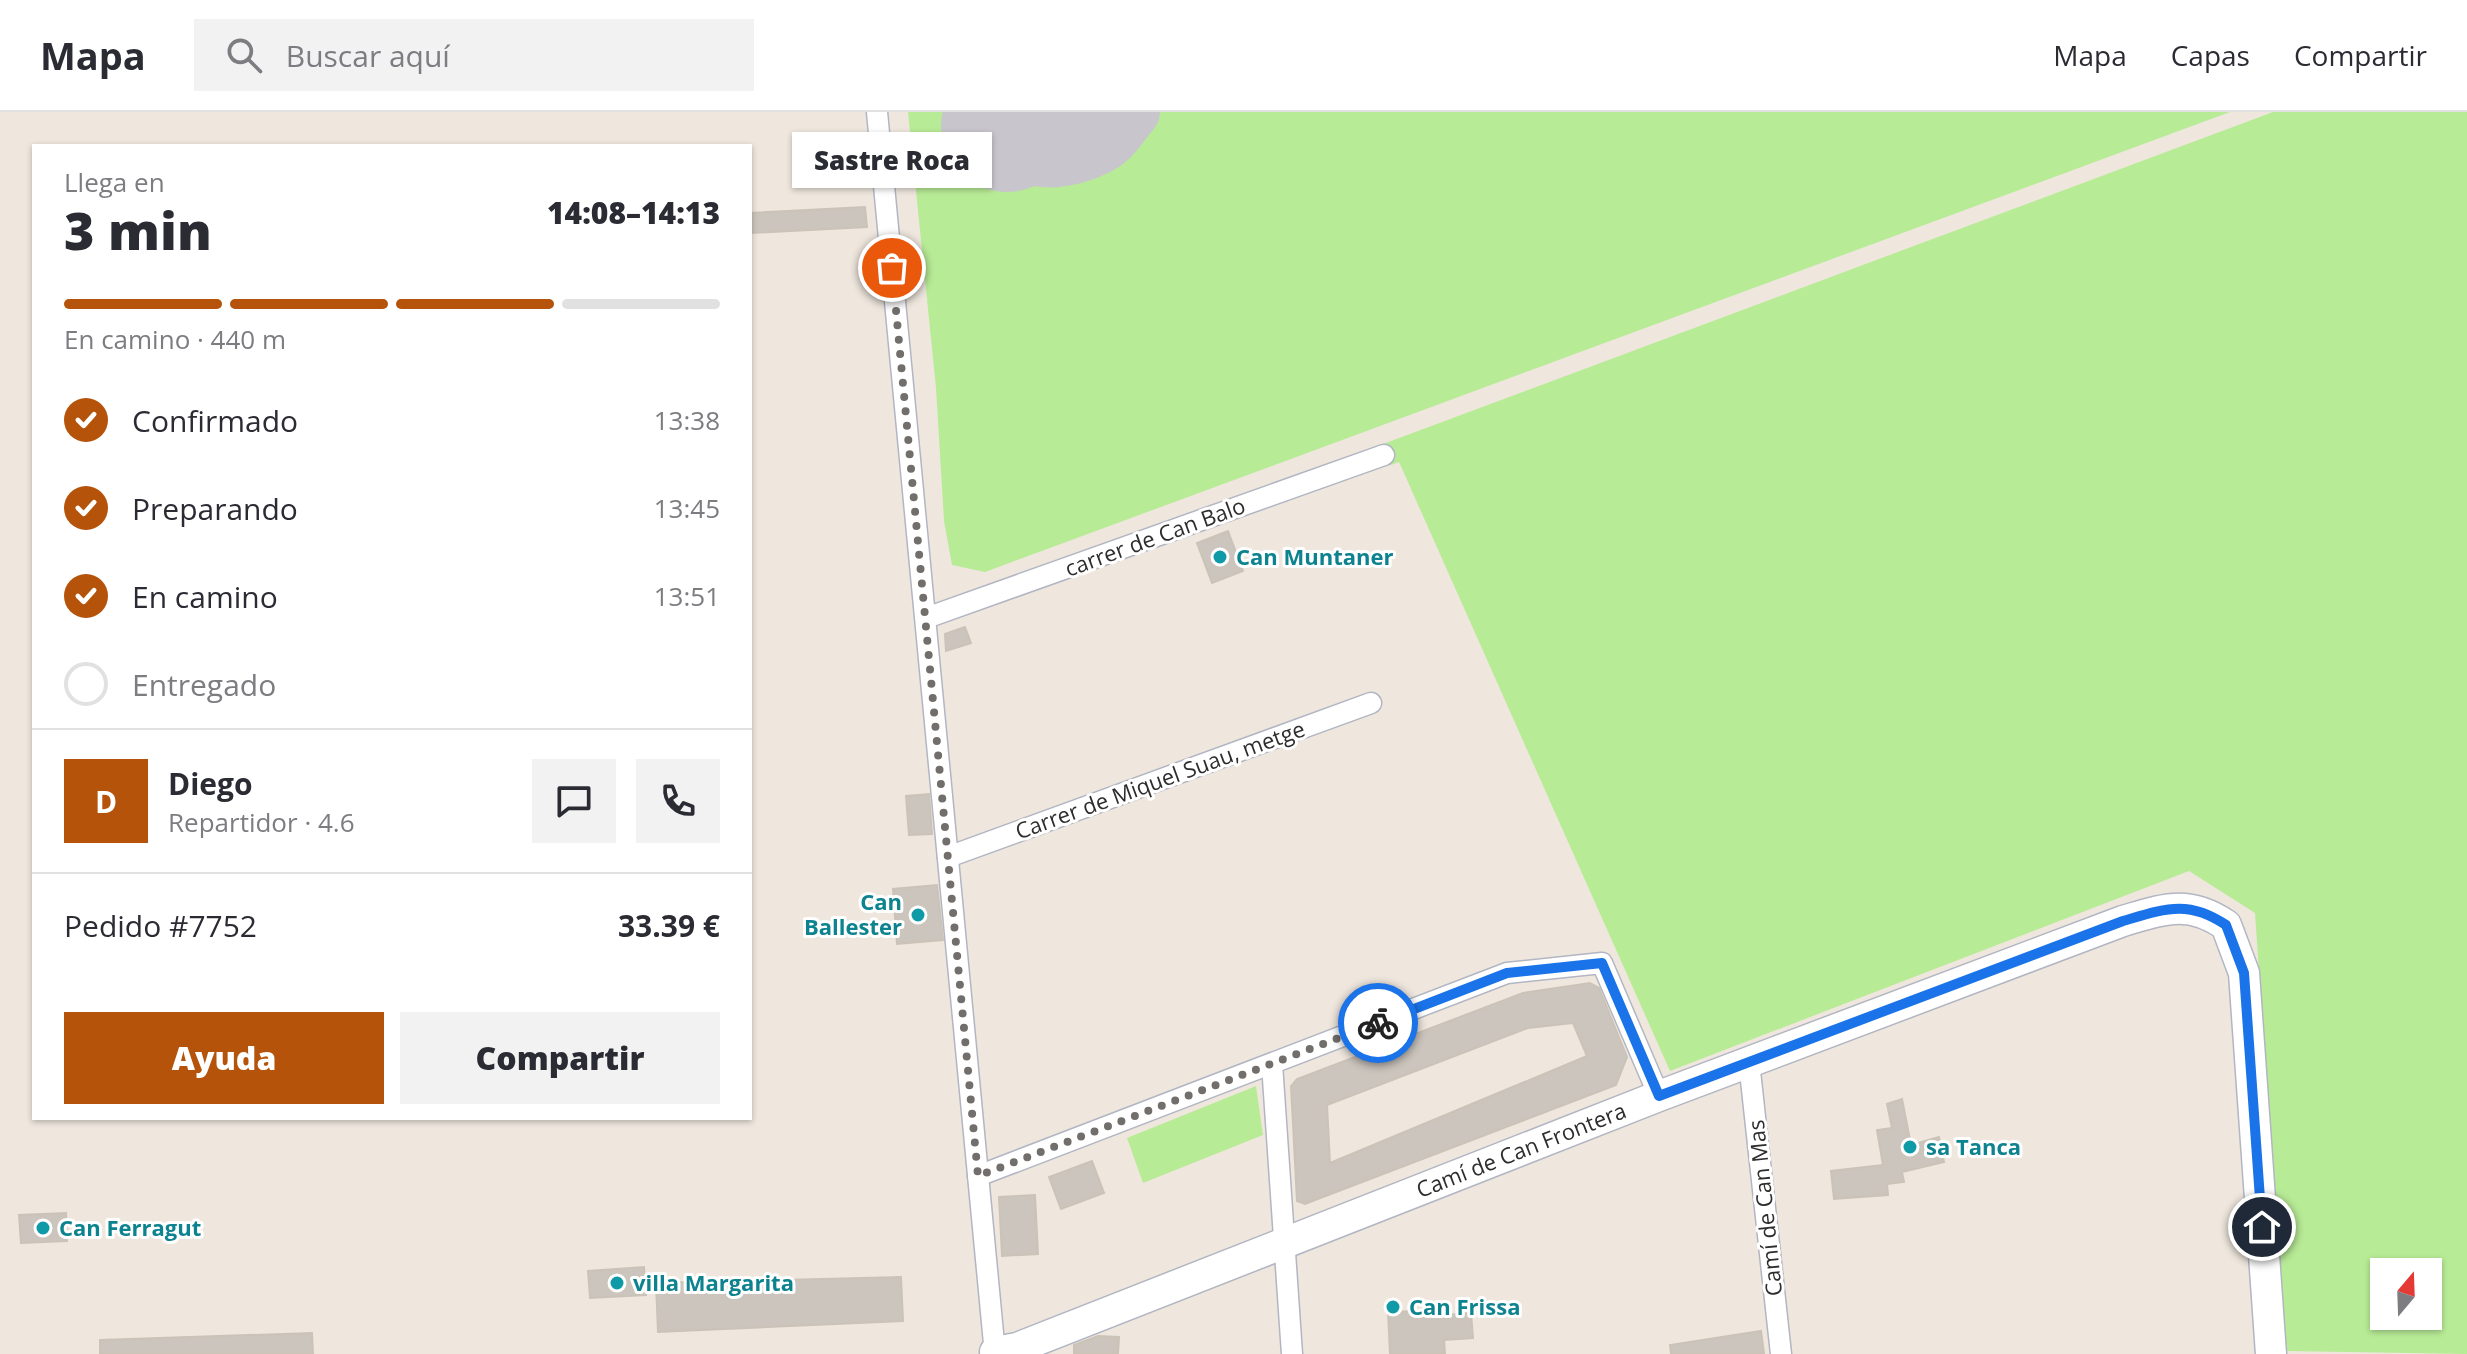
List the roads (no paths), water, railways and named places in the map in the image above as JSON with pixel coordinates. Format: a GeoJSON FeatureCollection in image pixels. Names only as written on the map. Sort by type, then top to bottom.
{"type":"FeatureCollection","features":[{"type":"Feature","properties":{"kind":"street"},"geometry":{"type":"LineString","coordinates":[[877,112],[995,1353]]}},
{"type":"Feature","properties":{"kind":"street","name":"carrer de Can Balo"},"geometry":{"type":"LineString","coordinates":[[926,618],[1384,455]]}},
{"type":"Feature","properties":{"kind":"street","name":"Carrer de Miquel Suau, metge"},"geometry":{"type":"LineString","coordinates":[[948,857],[1371,703]]}},
{"type":"Feature","properties":{"kind":"street","name":"Camí de Can Frontera"},"geometry":{"type":"LineString","coordinates":[[995,1353],[1017,1348],[1659,1096],[2123,921],[2173,908],[2193,908],[2210,914],[2226,925],[2244,973],[2271,1354]]}},
{"type":"Feature","properties":{"kind":"street"},"geometry":{"type":"LineString","coordinates":[[978,1176],[1507,973],[1602,963],[1659,1096]]}},
{"type":"Feature","properties":{"kind":"street","name":"Camí de Can Mas"},"geometry":{"type":"LineString","coordinates":[[1749,1062],[1781,1354]]}},
{"type":"Feature","properties":{"kind":"street"},"geometry":{"type":"LineString","coordinates":[[1272,1064],[1292,1354]]}},
{"type":"Feature","properties":{"kind":"place","name":"Sastre Roca"},"geometry":{"type":"Point","coordinates":[892,268]}},
{"type":"Feature","properties":{"kind":"place","name":"Can Muntaner"},"geometry":{"type":"Point","coordinates":[1220,557]}},
{"type":"Feature","properties":{"kind":"place","name":"Can Ballester"},"geometry":{"type":"Point","coordinates":[918,915]}},
{"type":"Feature","properties":{"kind":"place","name":"sa Tanca"},"geometry":{"type":"Point","coordinates":[1910,1147]}},
{"type":"Feature","properties":{"kind":"place","name":"Can Ferragut"},"geometry":{"type":"Point","coordinates":[43,1228]}},
{"type":"Feature","properties":{"kind":"place","name":"villa Margarita"},"geometry":{"type":"Point","coordinates":[617,1283]}},
{"type":"Feature","properties":{"kind":"place","name":"Can Frissa"},"geometry":{"type":"Point","coordinates":[1393,1307]}}]}
